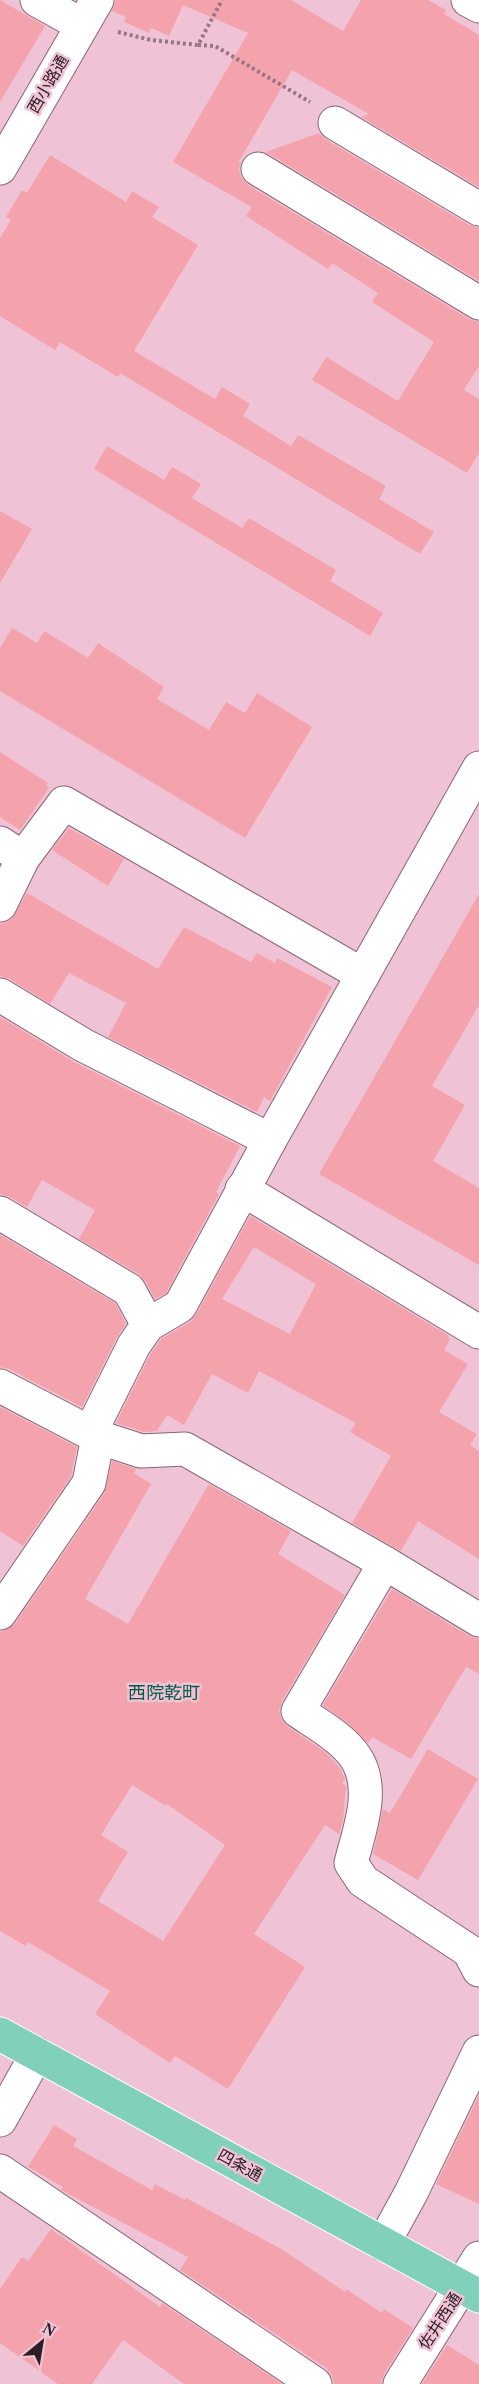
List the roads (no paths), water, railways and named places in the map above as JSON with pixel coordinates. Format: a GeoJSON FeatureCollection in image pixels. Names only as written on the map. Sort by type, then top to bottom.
{"type":"FeatureCollection","features":[{"type":"Feature","properties":{"kind":"main road","name":"四条通"},"geometry":{"type":"LineString","coordinates":[[0,2034],[470,2292]]}},
{"type":"Feature","properties":{"kind":"street"},"geometry":{"type":"LineString","coordinates":[[37,0],[90,12]]}},
{"type":"Feature","properties":{"kind":"street"},"geometry":{"type":"LineString","coordinates":[[468,0],[479,6]]}},
{"type":"Feature","properties":{"kind":"street","name":"西小路通"},"geometry":{"type":"LineString","coordinates":[[0,168],[90,12]]}},
{"type":"Feature","properties":{"kind":"street"},"geometry":{"type":"LineString","coordinates":[[335,123],[479,209]]}},
{"type":"Feature","properties":{"kind":"street"},"geometry":{"type":"LineString","coordinates":[[258,169],[479,303]]}},
{"type":"Feature","properties":{"kind":"street"},"geometry":{"type":"LineString","coordinates":[[0,1613],[89,1483],[98,1437],[94,1425],[135,1345],[148,1325],[180,1306],[242,1189],[479,768]]}},
{"type":"Feature","properties":{"kind":"street"},"geometry":{"type":"LineString","coordinates":[[0,905],[11,851],[64,803],[363,975]]}},
{"type":"Feature","properties":{"kind":"street"},"geometry":{"type":"LineString","coordinates":[[0,995],[84,1045],[270,1140]]}},
{"type":"Feature","properties":{"kind":"street"},"geometry":{"type":"LineString","coordinates":[[242,1189],[479,1332]]}},
{"type":"Feature","properties":{"kind":"street"},"geometry":{"type":"LineString","coordinates":[[0,1213],[129,1290],[148,1325]]}},
{"type":"Feature","properties":{"kind":"street"},"geometry":{"type":"LineString","coordinates":[[0,1386],[98,1437],[141,1451],[184,1449],[385,1563],[479,1620]]}},
{"type":"Feature","properties":{"kind":"street"},"geometry":{"type":"LineString","coordinates":[[385,1563],[298,1711],[335,1737],[356,1759],[366,1786],[362,1817],[351,1863],[363,1881],[469,1951],[479,1970]]}},
{"type":"Feature","properties":{"kind":"street"},"geometry":{"type":"LineString","coordinates":[[383,2244],[479,2052]]}},
{"type":"Feature","properties":{"kind":"street"},"geometry":{"type":"LineString","coordinates":[[0,2120],[37,2054]]}},
{"type":"Feature","properties":{"kind":"street"},"geometry":{"type":"LineString","coordinates":[[0,2171],[315,2384]]}},
{"type":"Feature","properties":{"kind":"street","name":"佐井西通"},"geometry":{"type":"LineString","coordinates":[[400,2384],[470,2292],[479,2258]]}},
{"type":"Feature","properties":{"kind":"district","name":"西院乾町"},"geometry":{"type":"Point","coordinates":[164,1693]}}]}
